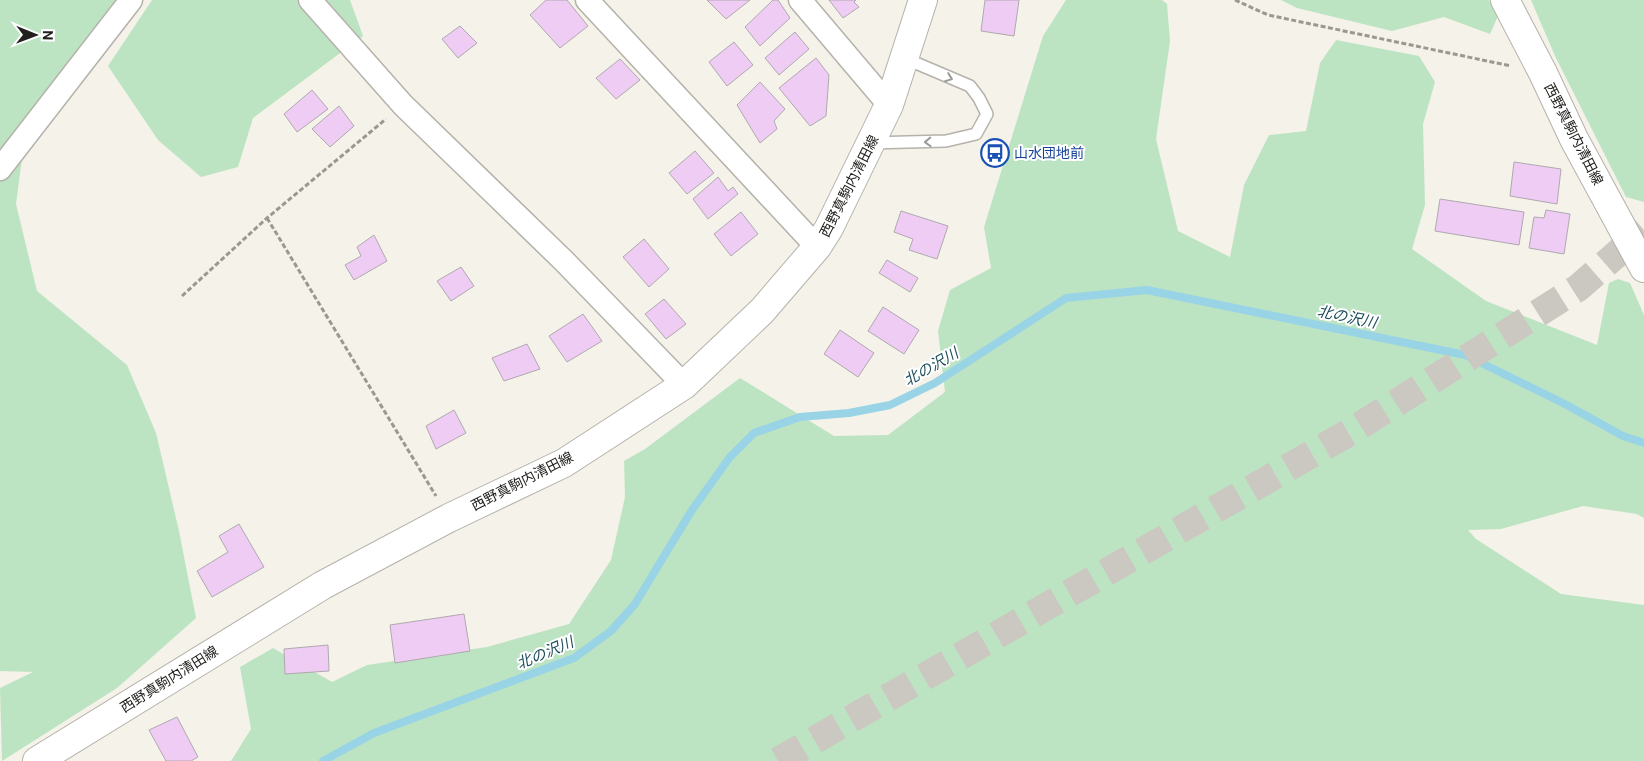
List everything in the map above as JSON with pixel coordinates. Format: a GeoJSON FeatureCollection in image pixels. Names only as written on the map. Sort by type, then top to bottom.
{"type":"FeatureCollection","features":[{"type":"Feature","properties":{"kind":"main road","name":"西野真駒内清田線"},"geometry":{"type":"LineString","coordinates":[[37,761],[323,585],[449,518],[564,463],[684,385],[762,311],[817,247],[829,228],[889,105],[924,0]]}},
{"type":"Feature","properties":{"kind":"main road","name":"西野真駒内清田線"},"geometry":{"type":"LineString","coordinates":[[1505,0],[1543,73],[1574,139],[1644,268]]}},
{"type":"Feature","properties":{"kind":"street"},"geometry":{"type":"LineString","coordinates":[[0,169],[131,0]]}},
{"type":"Feature","properties":{"kind":"street"},"geometry":{"type":"LineString","coordinates":[[310,0],[403,105],[565,262],[684,385]]}},
{"type":"Feature","properties":{"kind":"street"},"geometry":{"type":"LineString","coordinates":[[587,0],[817,247]]}},
{"type":"Feature","properties":{"kind":"street"},"geometry":{"type":"LineString","coordinates":[[800,0],[889,105]]}},
{"type":"Feature","properties":{"kind":"lane"},"geometry":{"type":"LineString","coordinates":[[870,143],[958,140],[976,134],[987,114],[970,86],[904,58]]}},
{"type":"Feature","properties":{"kind":"path"},"geometry":{"type":"LineString","coordinates":[[1235,0],[1268,15],[1543,73]]}},
{"type":"Feature","properties":{"kind":"path"},"geometry":{"type":"LineString","coordinates":[[182,296],[267,218],[403,105]]}},
{"type":"Feature","properties":{"kind":"path"},"geometry":{"type":"LineString","coordinates":[[267,218],[449,518]]}},
{"type":"Feature","properties":{"kind":"green space"},"geometry":{"type":"Polygon","coordinates":[[[0,0],[117,0],[22,158],[16,204],[37,291],[127,365],[156,433],[179,531],[196,618],[117,688],[2,761],[0,688],[33,672],[0,671],[0,0]]]}},
{"type":"Feature","properties":{"kind":"green space"},"geometry":{"type":"Polygon","coordinates":[[[152,0],[350,0],[363,36],[253,118],[238,167],[201,177],[158,140],[108,66],[152,0]]]}},
{"type":"Feature","properties":{"kind":"green space"},"geometry":{"type":"Polygon","coordinates":[[[1066,0],[1162,0],[1167,4],[1170,41],[1156,139],[1178,231],[1230,257],[1244,185],[1269,135],[1306,131],[1320,63],[1336,40],[1419,56],[1435,82],[1423,124],[1425,205],[1412,249],[1486,301],[1597,345],[1609,283],[1618,279],[1630,283],[1644,315],[1644,518],[1637,514],[1583,506],[1501,529],[1468,530],[1476,539],[1561,594],[1644,605],[1644,761],[231,761],[251,729],[240,667],[273,648],[332,682],[367,665],[487,647],[569,624],[611,560],[625,497],[624,461],[645,449],[740,378],[834,436],[888,435],[945,392],[938,331],[950,290],[991,268],[984,227],[1043,36],[1066,0]]]}},
{"type":"Feature","properties":{"kind":"green space"},"geometry":{"type":"Polygon","coordinates":[[[1281,0],[1489,0],[1498,16],[1490,34],[1444,17],[1392,31],[1297,8],[1281,0]]]}},
{"type":"Feature","properties":{"kind":"green space"},"geometry":{"type":"Polygon","coordinates":[[[1531,0],[1644,0],[1644,202],[1626,197],[1555,56],[1531,0]]]}},
{"type":"Feature","properties":{"kind":"building"},"geometry":{"type":"Polygon","coordinates":[[[546,0],[567,0],[588,26],[560,48],[530,15],[546,0]]]}},
{"type":"Feature","properties":{"kind":"building"},"geometry":{"type":"Polygon","coordinates":[[[707,0],[750,0],[726,19],[707,0]]]}},
{"type":"Feature","properties":{"kind":"building"},"geometry":{"type":"Polygon","coordinates":[[[773,0],[778,0],[790,18],[760,46],[745,27],[773,0]]]}},
{"type":"Feature","properties":{"kind":"building"},"geometry":{"type":"Polygon","coordinates":[[[829,0],[856,0],[854,2],[859,7],[843,18],[829,0]]]}},
{"type":"Feature","properties":{"kind":"building"},"geometry":{"type":"Polygon","coordinates":[[[985,0],[1019,0],[1014,36],[981,31],[985,0]]]}},
{"type":"Feature","properties":{"kind":"building"},"geometry":{"type":"Polygon","coordinates":[[[460,26],[477,43],[458,58],[442,39],[460,26]]]}},
{"type":"Feature","properties":{"kind":"building"},"geometry":{"type":"Polygon","coordinates":[[[795,32],[809,49],[779,75],[765,58],[795,32]]]}},
{"type":"Feature","properties":{"kind":"building"},"geometry":{"type":"Polygon","coordinates":[[[734,42],[753,65],[727,86],[709,62],[734,42]]]}},
{"type":"Feature","properties":{"kind":"building"},"geometry":{"type":"Polygon","coordinates":[[[816,58],[829,75],[826,116],[810,126],[779,88],[816,58]]]}},
{"type":"Feature","properties":{"kind":"building"},"geometry":{"type":"Polygon","coordinates":[[[620,59],[640,80],[616,99],[596,78],[620,59]]]}},
{"type":"Feature","properties":{"kind":"building"},"geometry":{"type":"Polygon","coordinates":[[[760,82],[785,109],[774,121],[777,129],[760,143],[737,105],[760,82]]]}},
{"type":"Feature","properties":{"kind":"building"},"geometry":{"type":"Polygon","coordinates":[[[312,90],[328,109],[297,132],[284,114],[312,90]]]}},
{"type":"Feature","properties":{"kind":"building"},"geometry":{"type":"Polygon","coordinates":[[[339,106],[354,126],[330,147],[312,129],[339,106]]]}},
{"type":"Feature","properties":{"kind":"building"},"geometry":{"type":"Polygon","coordinates":[[[695,151],[714,173],[687,194],[669,173],[695,151]]]}},
{"type":"Feature","properties":{"kind":"building"},"geometry":{"type":"Polygon","coordinates":[[[1514,162],[1561,169],[1557,204],[1510,196],[1514,162]]]}},
{"type":"Feature","properties":{"kind":"building"},"geometry":{"type":"Polygon","coordinates":[[[718,177],[728,191],[733,187],[738,194],[708,219],[693,199],[718,177]]]}},
{"type":"Feature","properties":{"kind":"building"},"geometry":{"type":"Polygon","coordinates":[[[1440,199],[1524,212],[1519,245],[1435,231],[1440,199]]]}},
{"type":"Feature","properties":{"kind":"building"},"geometry":{"type":"Polygon","coordinates":[[[1546,210],[1570,214],[1564,254],[1529,248],[1534,217],[1544,218],[1546,210]]]}},
{"type":"Feature","properties":{"kind":"building"},"geometry":{"type":"Polygon","coordinates":[[[901,211],[948,226],[937,259],[909,250],[913,239],[894,232],[901,211]]]}},
{"type":"Feature","properties":{"kind":"building"},"geometry":{"type":"Polygon","coordinates":[[[741,212],[758,234],[731,256],[714,234],[741,212]]]}},
{"type":"Feature","properties":{"kind":"building"},"geometry":{"type":"Polygon","coordinates":[[[374,235],[387,261],[354,280],[345,265],[361,256],[357,247],[374,235]]]}},
{"type":"Feature","properties":{"kind":"building"},"geometry":{"type":"Polygon","coordinates":[[[644,239],[669,269],[649,287],[623,257],[644,239]]]}},
{"type":"Feature","properties":{"kind":"building"},"geometry":{"type":"Polygon","coordinates":[[[887,260],[918,278],[910,292],[879,273],[887,260]]]}},
{"type":"Feature","properties":{"kind":"building"},"geometry":{"type":"Polygon","coordinates":[[[461,267],[474,286],[451,301],[437,281],[461,267]]]}},
{"type":"Feature","properties":{"kind":"building"},"geometry":{"type":"Polygon","coordinates":[[[664,299],[686,324],[666,339],[645,314],[664,299]]]}},
{"type":"Feature","properties":{"kind":"building"},"geometry":{"type":"Polygon","coordinates":[[[883,307],[919,330],[904,354],[868,331],[883,307]]]}},
{"type":"Feature","properties":{"kind":"building"},"geometry":{"type":"Polygon","coordinates":[[[583,314],[602,341],[567,362],[549,336],[583,314]]]}},
{"type":"Feature","properties":{"kind":"building"},"geometry":{"type":"Polygon","coordinates":[[[840,330],[874,353],[858,377],[824,354],[840,330]]]}},
{"type":"Feature","properties":{"kind":"building"},"geometry":{"type":"Polygon","coordinates":[[[527,344],[540,369],[504,381],[492,358],[527,344]]]}},
{"type":"Feature","properties":{"kind":"building"},"geometry":{"type":"Polygon","coordinates":[[[454,410],[466,433],[436,449],[426,426],[454,410]]]}},
{"type":"Feature","properties":{"kind":"building"},"geometry":{"type":"Polygon","coordinates":[[[239,524],[264,567],[212,597],[197,571],[228,552],[219,536],[239,524]]]}},
{"type":"Feature","properties":{"kind":"building"},"geometry":{"type":"Polygon","coordinates":[[[464,614],[470,651],[395,663],[390,625],[464,614]]]}},
{"type":"Feature","properties":{"kind":"building"},"geometry":{"type":"Polygon","coordinates":[[[328,645],[329,671],[285,674],[284,649],[328,645]]]}},
{"type":"Feature","properties":{"kind":"building"},"geometry":{"type":"Polygon","coordinates":[[[177,717],[198,757],[191,761],[166,761],[149,730],[177,717]]]}},
{"type":"Feature","properties":{"kind":"waterway","name":"北の沢川"},"geometry":{"type":"LineString","coordinates":[[323,761],[374,733],[574,658],[611,631],[635,604],[692,510],[730,457],[754,433],[800,417],[849,413],[890,405],[935,383],[1066,298],[1147,290],[1465,355],[1563,403],[1623,436],[1644,443]]}},
{"type":"Feature","properties":{"kind":"tunnel"},"geometry":{"type":"LineString","coordinates":[[778,761],[1350,432],[1578,288],[1644,230]]}},
{"type":"Feature","properties":{"kind":"place","name":"山水団地前"},"geometry":{"type":"Point","coordinates":[995,153]}}]}
